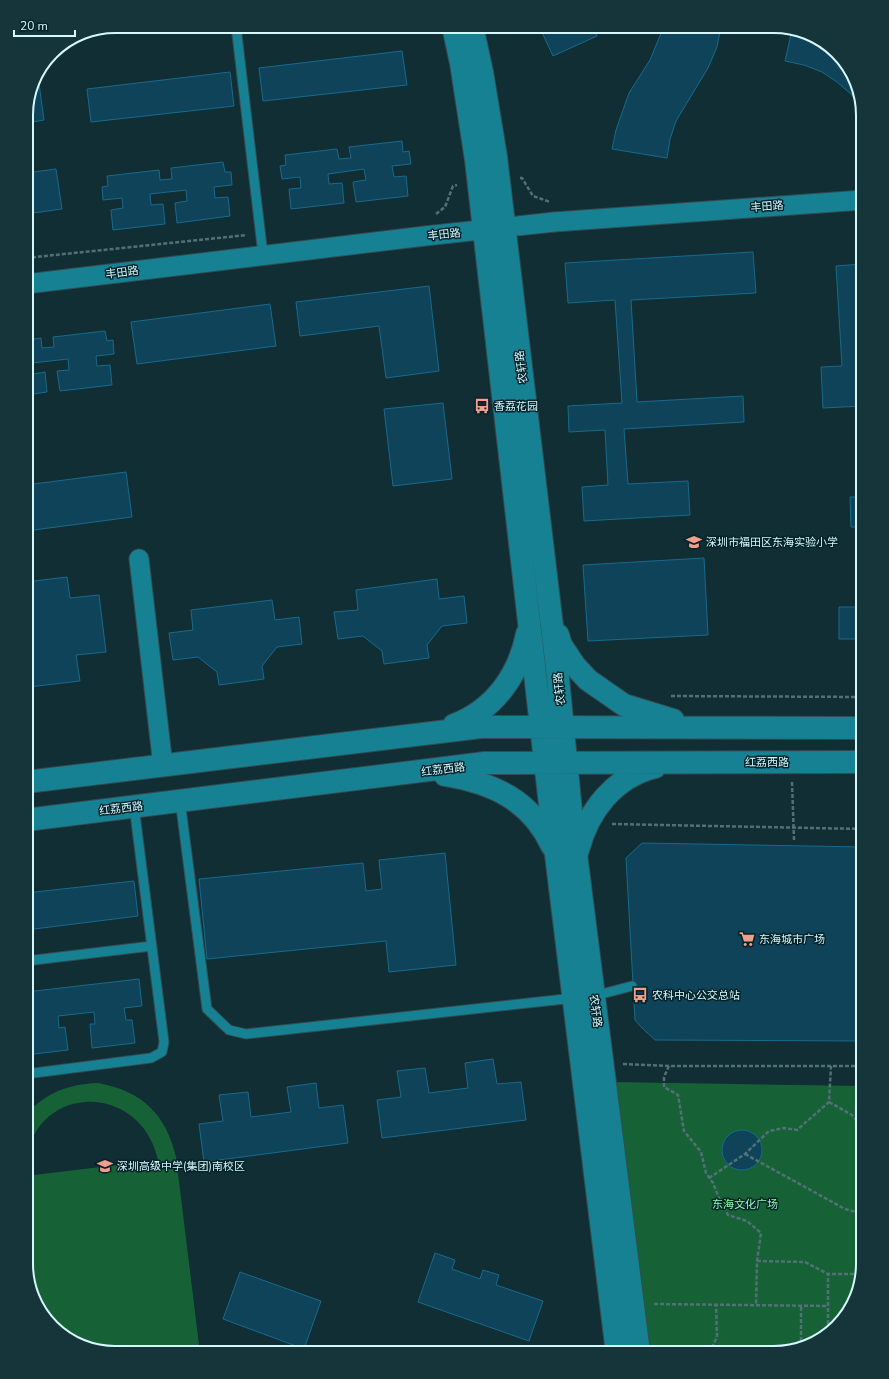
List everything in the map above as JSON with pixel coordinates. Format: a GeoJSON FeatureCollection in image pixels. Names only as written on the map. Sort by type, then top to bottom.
{"type":"FeatureCollection","features":[{"type":"Feature","properties":{"kind":"main road","name":"农轩路"},"geometry":{"type":"LineString","coordinates":[[455,33],[494,228]]}},
{"type":"Feature","properties":{"kind":"main road","name":"农轩路"},"geometry":{"type":"LineString","coordinates":[[474,33],[482,72],[494,228],[540,616],[566,856],[584,997],[638,1346]]}},
{"type":"Feature","properties":{"kind":"main road"},"geometry":{"type":"LineString","coordinates":[[437,732],[467,720],[495,699],[518,667],[525,647],[540,616],[575,666],[588,680],[624,705],[660,717],[707,727]]}},
{"type":"Feature","properties":{"kind":"main road"},"geometry":{"type":"LineString","coordinates":[[33,781],[480,726],[856,728]]}},
{"type":"Feature","properties":{"kind":"main road","name":"红荔西路"},"geometry":{"type":"LineString","coordinates":[[33,819],[485,763],[856,762]]}},
{"type":"Feature","properties":{"kind":"main road"},"geometry":{"type":"LineString","coordinates":[[408,773],[442,775],[468,779],[492,786],[512,798],[531,814],[546,834],[566,856],[601,802],[621,781],[645,770],[673,763]]}},
{"type":"Feature","properties":{"kind":"main road","name":"农轩路"},"geometry":{"type":"LineString","coordinates":[[584,997],[616,1346]]}},
{"type":"Feature","properties":{"kind":"street","name":"丰田路"},"geometry":{"type":"LineString","coordinates":[[33,283],[568,220],[856,200]]}},
{"type":"Feature","properties":{"kind":"street"},"geometry":{"type":"LineString","coordinates":[[139,559],[163,766]]}},
{"type":"Feature","properties":{"kind":"lane"},"geometry":{"type":"LineString","coordinates":[[237,33],[263,255]]}},
{"type":"Feature","properties":{"kind":"lane"},"geometry":{"type":"LineString","coordinates":[[180,800],[207,1009],[229,1030],[246,1034],[584,997],[632,986]]}},
{"type":"Feature","properties":{"kind":"lane"},"geometry":{"type":"LineString","coordinates":[[33,1073],[151,1058],[162,1052],[164,1042],[134,806]]}},
{"type":"Feature","properties":{"kind":"lane"},"geometry":{"type":"LineString","coordinates":[[33,960],[152,946]]}},
{"type":"Feature","properties":{"kind":"path"},"geometry":{"type":"LineString","coordinates":[[668,696],[856,697]]}},
{"type":"Feature","properties":{"kind":"path"},"geometry":{"type":"LineString","coordinates":[[792,762],[794,840]]}},
{"type":"Feature","properties":{"kind":"path"},"geometry":{"type":"LineString","coordinates":[[610,824],[856,829]]}},
{"type":"Feature","properties":{"kind":"path"},"geometry":{"type":"LineString","coordinates":[[621,1064],[669,1066],[856,1066]]}},
{"type":"Feature","properties":{"kind":"path"},"geometry":{"type":"LineString","coordinates":[[669,1066],[664,1077],[664,1087],[678,1095],[684,1131],[701,1152],[709,1178],[713,1183],[720,1203],[728,1215],[747,1221],[761,1233],[757,1261],[756,1305]]}},
{"type":"Feature","properties":{"kind":"path"},"geometry":{"type":"LineString","coordinates":[[709,1178],[746,1154],[769,1131],[784,1128],[797,1130],[829,1102],[831,1066]]}},
{"type":"Feature","properties":{"kind":"path"},"geometry":{"type":"LineString","coordinates":[[829,1102],[852,1115],[856,1120]]}},
{"type":"Feature","properties":{"kind":"path"},"geometry":{"type":"LineString","coordinates":[[746,1154],[845,1210],[856,1212]]}},
{"type":"Feature","properties":{"kind":"path"},"geometry":{"type":"LineString","coordinates":[[757,1261],[805,1262],[828,1274],[855,1274]]}},
{"type":"Feature","properties":{"kind":"path"},"geometry":{"type":"LineString","coordinates":[[828,1274],[828,1326]]}},
{"type":"Feature","properties":{"kind":"path"},"geometry":{"type":"LineString","coordinates":[[654,1304],[828,1306]]}},
{"type":"Feature","properties":{"kind":"path"},"geometry":{"type":"LineString","coordinates":[[712,1346],[717,1337],[716,1305]]}},
{"type":"Feature","properties":{"kind":"path"},"geometry":{"type":"LineString","coordinates":[[801,1306],[801,1341]]}},
{"type":"Feature","properties":{"kind":"green space","name":"东海文化广场"},"geometry":{"type":"Polygon","coordinates":[[[613,1082],[856,1086],[856,1264],[850,1295],[839,1314],[824,1329],[815,1335],[805,1340],[784,1345],[643,1346],[613,1082]]]}},
{"type":"Feature","properties":{"kind":"green space","name":"深圳高级中学(集团)南校区"},"geometry":{"type":"Polygon","coordinates":[[[98,1083],[114,1087],[139,1099],[150,1107],[159,1117],[172,1142],[176,1157],[199,1346],[110,1346],[89,1342],[79,1338],[57,1322],[44,1305],[39,1295],[33,1264],[33,1175],[158,1160],[148,1135],[132,1117],[112,1106],[90,1102],[69,1105],[50,1116],[35,1134],[33,1140],[33,1108],[41,1100],[58,1091],[77,1085],[98,1083]]]}},
{"type":"Feature","properties":{"kind":"building"},"geometry":{"type":"Polygon","coordinates":[[[542,33],[596,33],[597,36],[553,56],[542,33]]]}},
{"type":"Feature","properties":{"kind":"building"},"geometry":{"type":"Polygon","coordinates":[[[661,33],[720,33],[717,47],[708,68],[676,121],[670,139],[667,158],[612,149],[616,130],[629,93],[650,60],[661,33]]]}},
{"type":"Feature","properties":{"kind":"building"},"geometry":{"type":"Polygon","coordinates":[[[791,35],[810,41],[828,53],[839,65],[850,84],[854,98],[837,82],[822,72],[804,65],[785,61],[791,35]]]}},
{"type":"Feature","properties":{"kind":"building"},"geometry":{"type":"Polygon","coordinates":[[[402,51],[407,85],[263,101],[259,68],[402,51]]]}},
{"type":"Feature","properties":{"kind":"building"},"geometry":{"type":"Polygon","coordinates":[[[230,72],[234,106],[91,122],[87,89],[230,72]]]}},
{"type":"Feature","properties":{"kind":"building"},"geometry":{"type":"Polygon","coordinates":[[[39,84],[44,120],[33,122],[33,110],[39,84]]]}},
{"type":"Feature","properties":{"kind":"building"},"geometry":{"type":"Polygon","coordinates":[[[402,141],[403,152],[409,151],[411,164],[392,166],[394,177],[406,176],[408,196],[356,202],[353,182],[366,180],[364,169],[328,174],[329,184],[342,183],[344,203],[291,209],[289,189],[301,188],[300,177],[282,179],[280,166],[286,165],[285,155],[337,149],[339,159],[351,158],[349,147],[402,141]]]}},
{"type":"Feature","properties":{"kind":"building"},"geometry":{"type":"Polygon","coordinates":[[[223,162],[225,172],[231,172],[232,185],[214,187],[215,198],[228,197],[230,216],[177,223],[175,203],[187,201],[186,190],[150,194],[151,205],[163,204],[165,224],[113,230],[111,210],[123,208],[122,198],[103,200],[102,187],[108,186],[107,176],[159,170],[160,180],[172,179],[171,168],[223,162]]]}},
{"type":"Feature","properties":{"kind":"building"},"geometry":{"type":"Polygon","coordinates":[[[56,169],[62,209],[33,213],[33,172],[56,169]]]}},
{"type":"Feature","properties":{"kind":"building"},"geometry":{"type":"Polygon","coordinates":[[[753,252],[756,293],[631,300],[637,402],[743,396],[744,422],[624,429],[628,484],[688,481],[690,515],[584,521],[582,487],[608,485],[605,430],[569,432],[568,406],[622,403],[615,300],[568,303],[565,263],[753,252]]]}},
{"type":"Feature","properties":{"kind":"building"},"geometry":{"type":"Polygon","coordinates":[[[856,265],[856,406],[823,408],[821,367],[842,366],[836,266],[856,265]]]}},
{"type":"Feature","properties":{"kind":"building"},"geometry":{"type":"Polygon","coordinates":[[[429,286],[439,371],[386,378],[379,326],[300,336],[296,302],[429,286]]]}},
{"type":"Feature","properties":{"kind":"building"},"geometry":{"type":"Polygon","coordinates":[[[270,304],[276,346],[137,364],[131,322],[270,304]]]}},
{"type":"Feature","properties":{"kind":"building"},"geometry":{"type":"Polygon","coordinates":[[[105,331],[107,341],[113,340],[114,354],[96,356],[97,366],[110,365],[112,385],[60,391],[57,371],[69,370],[68,359],[33,363],[33,339],[41,338],[42,348],[54,347],[53,337],[105,331]]]}},
{"type":"Feature","properties":{"kind":"building"},"geometry":{"type":"Polygon","coordinates":[[[45,372],[47,392],[33,394],[33,374],[45,372]]]}},
{"type":"Feature","properties":{"kind":"building"},"geometry":{"type":"Polygon","coordinates":[[[443,403],[452,479],[393,486],[384,409],[443,403]]]}},
{"type":"Feature","properties":{"kind":"building"},"geometry":{"type":"Polygon","coordinates":[[[126,472],[132,517],[33,530],[33,484],[126,472]]]}},
{"type":"Feature","properties":{"kind":"building"},"geometry":{"type":"Polygon","coordinates":[[[850,497],[856,497],[856,527],[851,527],[850,497]]]}},
{"type":"Feature","properties":{"kind":"building"},"geometry":{"type":"Polygon","coordinates":[[[704,558],[708,635],[588,641],[583,565],[704,558]]]}},
{"type":"Feature","properties":{"kind":"building"},"geometry":{"type":"Polygon","coordinates":[[[67,577],[70,598],[99,595],[106,652],[76,655],[80,681],[33,687],[33,581],[67,577]]]}},
{"type":"Feature","properties":{"kind":"building"},"geometry":{"type":"Polygon","coordinates":[[[437,579],[439,599],[464,596],[467,623],[442,626],[427,645],[429,658],[384,664],[382,651],[363,636],[338,639],[334,612],[358,610],[356,590],[437,579]]]}},
{"type":"Feature","properties":{"kind":"building"},"geometry":{"type":"Polygon","coordinates":[[[272,600],[275,620],[299,617],[302,644],[277,647],[262,666],[264,679],[219,685],[217,672],[198,657],[173,660],[169,633],[193,630],[191,610],[272,600]]]}},
{"type":"Feature","properties":{"kind":"building"},"geometry":{"type":"Polygon","coordinates":[[[839,607],[856,607],[856,639],[839,639],[839,607]]]}},
{"type":"Feature","properties":{"kind":"building","name":"东海城市广场"},"geometry":{"type":"Polygon","coordinates":[[[642,843],[856,847],[856,1041],[655,1040],[635,1020],[626,858],[642,843]]]}},
{"type":"Feature","properties":{"kind":"building"},"geometry":{"type":"Polygon","coordinates":[[[445,853],[456,965],[389,972],[386,941],[207,959],[199,879],[363,863],[366,891],[382,889],[379,860],[445,853]]]}},
{"type":"Feature","properties":{"kind":"building"},"geometry":{"type":"Polygon","coordinates":[[[134,881],[138,916],[33,929],[33,892],[134,881]]]}},
{"type":"Feature","properties":{"kind":"building"},"geometry":{"type":"Polygon","coordinates":[[[139,979],[142,1006],[124,1008],[126,1020],[132,1020],[135,1043],[92,1048],[90,1024],[95,1024],[94,1012],[58,1016],[59,1028],[65,1027],[68,1050],[33,1054],[33,991],[139,979]]]}},
{"type":"Feature","properties":{"kind":"building"},"geometry":{"type":"Polygon","coordinates":[[[493,1059],[497,1084],[521,1082],[526,1120],[382,1138],[377,1100],[401,1097],[397,1071],[425,1068],[429,1093],[468,1088],[465,1063],[493,1059]]]}},
{"type":"Feature","properties":{"kind":"building"},"geometry":{"type":"Polygon","coordinates":[[[316,1083],[319,1108],[343,1105],[348,1143],[204,1162],[199,1124],[223,1121],[219,1095],[248,1092],[251,1117],[291,1112],[287,1087],[316,1083]]]}},
{"type":"Feature","properties":{"kind":"building"},"geometry":{"type":"Polygon","coordinates":[[[746,1130],[753,1133],[759,1139],[762,1150],[761,1158],[753,1167],[746,1170],[738,1170],[731,1167],[723,1158],[722,1146],[725,1139],[734,1131],[746,1130]]]}},
{"type":"Feature","properties":{"kind":"building"},"geometry":{"type":"Polygon","coordinates":[[[435,1253],[455,1260],[452,1269],[480,1279],[483,1270],[499,1275],[496,1285],[543,1301],[529,1341],[418,1302],[435,1253]]]}},
{"type":"Feature","properties":{"kind":"building"},"geometry":{"type":"Polygon","coordinates":[[[240,1272],[321,1301],[305,1346],[296,1346],[223,1319],[240,1272]]]}},
{"type":"Feature","properties":{"kind":"place","name":"香荔花园"},"geometry":{"type":"Point","coordinates":[482,406]}},
{"type":"Feature","properties":{"kind":"place","name":"深圳市福田区东海实验小学"},"geometry":{"type":"Point","coordinates":[694,542]}},
{"type":"Feature","properties":{"kind":"place","name":"东海城市广场"},"geometry":{"type":"Point","coordinates":[747,939]}},
{"type":"Feature","properties":{"kind":"place","name":"农科中心公交总站"},"geometry":{"type":"Point","coordinates":[640,995]}},
{"type":"Feature","properties":{"kind":"place","name":"深圳高级中学(集团)南校区"},"geometry":{"type":"Point","coordinates":[105,1166]}}]}
